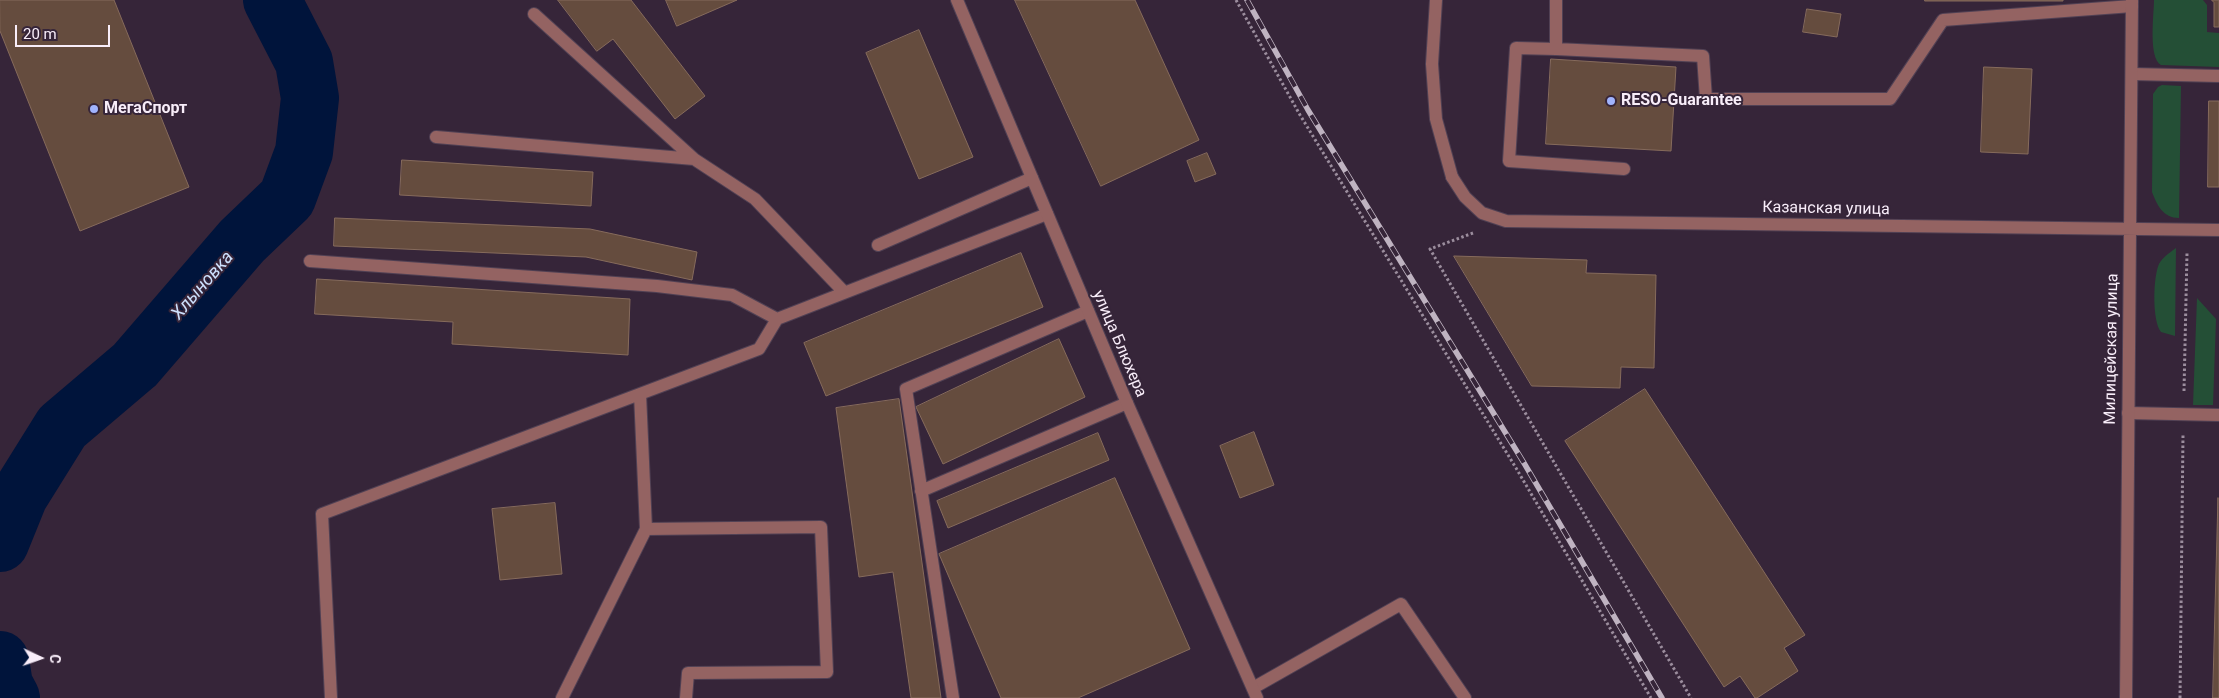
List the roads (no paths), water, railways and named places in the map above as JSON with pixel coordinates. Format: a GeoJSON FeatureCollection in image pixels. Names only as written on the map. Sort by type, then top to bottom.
{"type":"FeatureCollection","features":[{"type":"Feature","properties":{"kind":"street","name":"улица Блюхера"},"geometry":{"type":"LineString","coordinates":[[957,0],[1127,403],[1255,693]]}},
{"type":"Feature","properties":{"kind":"street","name":"Казанская улица"},"geometry":{"type":"LineString","coordinates":[[1436,0],[1432,64],[1436,119],[1452,176],[1465,197],[1482,213],[1506,220],[2219,230]]}},
{"type":"Feature","properties":{"kind":"street"},"geometry":{"type":"LineString","coordinates":[[1556,0],[1556,49]]}},
{"type":"Feature","properties":{"kind":"street"},"geometry":{"type":"LineString","coordinates":[[1624,169],[1508,161],[1516,48],[1702,56],[1706,98],[1890,98],[1943,20],[2132,3]]}},
{"type":"Feature","properties":{"kind":"street","name":"Милицейская улица"},"geometry":{"type":"LineString","coordinates":[[2126,698],[2132,3]]}},
{"type":"Feature","properties":{"kind":"street"},"geometry":{"type":"LineString","coordinates":[[534,14],[694,159],[755,199],[844,292]]}},
{"type":"Feature","properties":{"kind":"street"},"geometry":{"type":"LineString","coordinates":[[2132,74],[2219,76]]}},
{"type":"Feature","properties":{"kind":"street"},"geometry":{"type":"LineString","coordinates":[[436,137],[694,159]]}},
{"type":"Feature","properties":{"kind":"street"},"geometry":{"type":"LineString","coordinates":[[878,245],[1032,178]]}},
{"type":"Feature","properties":{"kind":"street"},"geometry":{"type":"LineString","coordinates":[[331,698],[322,514],[759,349],[777,319],[1047,214]]}},
{"type":"Feature","properties":{"kind":"street"},"geometry":{"type":"LineString","coordinates":[[310,261],[657,286],[732,295],[777,319]]}},
{"type":"Feature","properties":{"kind":"street"},"geometry":{"type":"LineString","coordinates":[[953,698],[906,389],[1088,311]]}},
{"type":"Feature","properties":{"kind":"street"},"geometry":{"type":"LineString","coordinates":[[562,698],[646,529],[640,394]]}},
{"type":"Feature","properties":{"kind":"street"},"geometry":{"type":"LineString","coordinates":[[922,491],[1127,403]]}},
{"type":"Feature","properties":{"kind":"street"},"geometry":{"type":"LineString","coordinates":[[2128,413],[2219,415]]}},
{"type":"Feature","properties":{"kind":"street"},"geometry":{"type":"LineString","coordinates":[[646,529],[820,527],[827,672],[688,673],[686,698]]}},
{"type":"Feature","properties":{"kind":"street"},"geometry":{"type":"LineString","coordinates":[[1255,693],[1401,604],[1465,698]]}},
{"type":"Feature","properties":{"kind":"waterway","name":"Хлыновка"},"geometry":{"type":"LineString","coordinates":[[0,543],[19,496],[62,427],[135,365],[242,241],[287,198],[304,152],[310,98],[304,62],[272,0]]}},
{"type":"Feature","properties":{"kind":"waterway","name":"Хлыновка"},"geometry":{"type":"LineString","coordinates":[[0,660],[4,685],[11,698]]}},
{"type":"Feature","properties":{"kind":"railway"},"geometry":{"type":"LineString","coordinates":[[1247,0],[1308,110],[1524,463],[1662,698]]}},
{"type":"Feature","properties":{"kind":"place","name":"RESO-Guarantee"},"geometry":{"type":"Point","coordinates":[1611,101]}},
{"type":"Feature","properties":{"kind":"place","name":"МегаСпорт"},"geometry":{"type":"Point","coordinates":[94,109]}}]}
